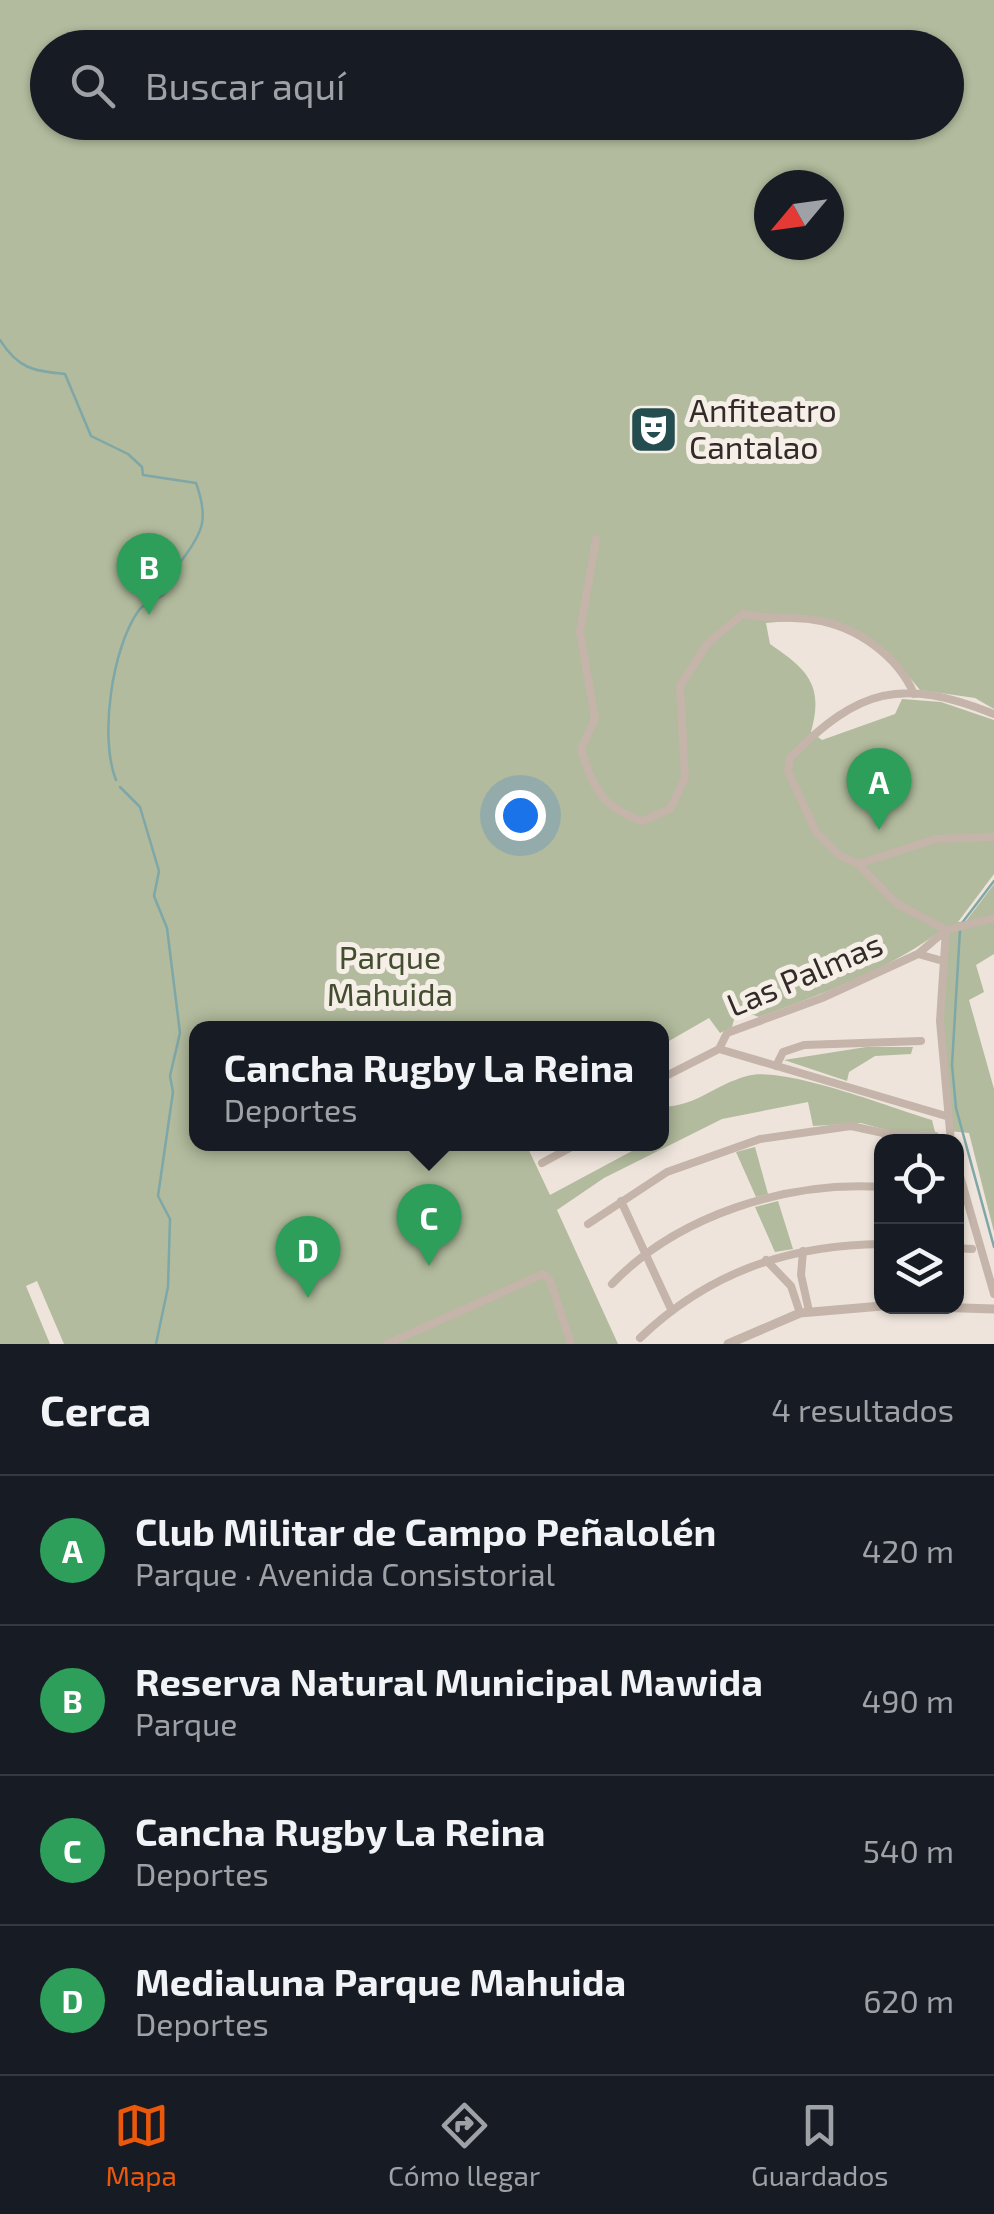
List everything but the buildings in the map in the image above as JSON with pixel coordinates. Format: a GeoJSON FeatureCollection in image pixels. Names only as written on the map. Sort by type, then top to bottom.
{"type":"FeatureCollection","features":[{"type":"Feature","properties":{"kind":"street"},"geometry":{"type":"LineString","coordinates":[[596,539],[580,632],[594,719],[581,750],[589,776],[612,810],[642,821],[670,808],[685,778],[680,686],[708,643],[743,614],[814,619],[848,628],[888,656],[914,694]]}},
{"type":"Feature","properties":{"kind":"street"},"geometry":{"type":"LineString","coordinates":[[994,714],[961,701],[887,694],[852,704],[790,758],[788,771],[810,821],[839,855],[858,864],[896,903],[946,930],[994,918]]}},
{"type":"Feature","properties":{"kind":"street"},"geometry":{"type":"LineString","coordinates":[[858,864],[936,840],[994,837]]}},
{"type":"Feature","properties":{"kind":"street"},"geometry":{"type":"LineString","coordinates":[[946,930],[940,1021],[949,1134]]}},
{"type":"Feature","properties":{"kind":"street","name":"Las Palmas"},"geometry":{"type":"LineString","coordinates":[[673,1075],[718,1050],[727,1033],[822,998],[918,954],[946,930]]}},
{"type":"Feature","properties":{"kind":"street","name":"Las Palmas"},"geometry":{"type":"LineString","coordinates":[[918,954],[943,961]]}},
{"type":"Feature","properties":{"kind":"street"},"geometry":{"type":"LineString","coordinates":[[776,1066],[783,1052],[804,1046],[921,1041]]}},
{"type":"Feature","properties":{"kind":"street"},"geometry":{"type":"LineString","coordinates":[[718,1050],[946,1116]]}},
{"type":"Feature","properties":{"kind":"street"},"geometry":{"type":"LineString","coordinates":[[669,1076],[673,1075]]}},
{"type":"Feature","properties":{"kind":"street"},"geometry":{"type":"LineString","coordinates":[[669,1079],[673,1075]]}},
{"type":"Feature","properties":{"kind":"street"},"geometry":{"type":"LineString","coordinates":[[588,1224],[682,1166],[743,1143],[850,1126],[917,1134]]}},
{"type":"Feature","properties":{"kind":"street"},"geometry":{"type":"LineString","coordinates":[[878,1130],[879,1134]]}},
{"type":"Feature","properties":{"kind":"street"},"geometry":{"type":"LineString","coordinates":[[542,1163],[564,1151]]}},
{"type":"Feature","properties":{"kind":"street"},"geometry":{"type":"LineString","coordinates":[[612,1284],[645,1254],[704,1221],[765,1200],[831,1188],[874,1187]]}},
{"type":"Feature","properties":{"kind":"street"},"geometry":{"type":"LineString","coordinates":[[964,1190],[994,1294]]}},
{"type":"Feature","properties":{"kind":"street"},"geometry":{"type":"LineString","coordinates":[[622,1201],[671,1309]]}},
{"type":"Feature","properties":{"kind":"street"},"geometry":{"type":"LineString","coordinates":[[640,1338],[671,1309],[713,1281],[766,1260],[803,1251],[874,1245]]}},
{"type":"Feature","properties":{"kind":"street"},"geometry":{"type":"LineString","coordinates":[[964,1248],[972,1249]]}},
{"type":"Feature","properties":{"kind":"street"},"geometry":{"type":"LineString","coordinates":[[803,1251],[805,1312]]}},
{"type":"Feature","properties":{"kind":"street"},"geometry":{"type":"LineString","coordinates":[[766,1260],[791,1286],[805,1312]]}},
{"type":"Feature","properties":{"kind":"street"},"geometry":{"type":"LineString","coordinates":[[386,1344],[543,1274],[550,1280],[571,1344]]}},
{"type":"Feature","properties":{"kind":"street"},"geometry":{"type":"LineString","coordinates":[[728,1344],[805,1312],[874,1307]]}},
{"type":"Feature","properties":{"kind":"street"},"geometry":{"type":"LineString","coordinates":[[964,1308],[994,1309]]}},
{"type":"Feature","properties":{"kind":"green space","name":"Parque Mahuida"},"geometry":{"type":"Polygon","coordinates":[[[0,0],[994,0],[994,709],[975,698],[920,690],[886,651],[855,630],[818,621],[766,623],[770,644],[810,680],[815,702],[811,732],[822,740],[895,714],[902,699],[941,702],[994,720],[994,874],[958,922],[966,921],[994,884],[994,954],[976,965],[984,992],[969,1000],[994,1089],[994,1232],[969,1133],[949,1131],[941,1022],[947,926],[904,955],[833,989],[759,1017],[737,1009],[732,1027],[720,1033],[709,1018],[669,1041],[669,1021],[189,1021],[189,1151],[529,1151],[550,1195],[632,1151],[658,1151],[604,1178],[557,1210],[618,1344],[64,1344],[37,1281],[26,1286],[50,1344],[0,1344],[0,0]]]}},
{"type":"Feature","properties":{"kind":"green space"},"geometry":{"type":"Polygon","coordinates":[[[866,1047],[913,1047],[911,1054],[875,1056],[849,1072],[847,1081],[784,1060],[866,1047]]]}},
{"type":"Feature","properties":{"kind":"green space"},"geometry":{"type":"Polygon","coordinates":[[[763,1074],[810,1082],[932,1120],[935,1132],[890,1131],[861,1123],[813,1126],[808,1102],[722,1119],[669,1146],[669,1106],[747,1076],[763,1074]]]}},
{"type":"Feature","properties":{"kind":"green space"},"geometry":{"type":"Polygon","coordinates":[[[755,1147],[768,1194],[756,1197],[736,1152],[755,1147]]]}},
{"type":"Feature","properties":{"kind":"green space"},"geometry":{"type":"Polygon","coordinates":[[[778,1201],[793,1249],[775,1252],[755,1207],[778,1201]]]}},
{"type":"Feature","properties":{"kind":"waterway"},"geometry":{"type":"LineString","coordinates":[[0,340],[20,363],[44,372],[65,374],[91,436],[128,454],[142,467],[143,475],[196,483],[200,495],[203,516],[195,541],[167,590],[139,610],[115,669],[109,741],[116,780]]}},
{"type":"Feature","properties":{"kind":"waterway"},"geometry":{"type":"LineString","coordinates":[[120,787],[140,807],[159,871],[154,896],[167,928],[180,1033],[170,1076],[173,1092],[158,1196],[170,1219],[168,1287],[156,1344]]}},
{"type":"Feature","properties":{"kind":"waterway"},"geometry":{"type":"LineString","coordinates":[[962,923],[994,881]]}},
{"type":"Feature","properties":{"kind":"waterway"},"geometry":{"type":"LineString","coordinates":[[960,930],[952,1065],[956,1108],[994,1247]]}},
{"type":"Feature","properties":{"kind":"place","name":"Anfiteatro Cantalao"},"geometry":{"type":"Point","coordinates":[654,429]}},
{"type":"Feature","properties":{"kind":"place","name":"Reserva Natural Municipal Mawida"},"geometry":{"type":"Point","coordinates":[149,615]}},
{"type":"Feature","properties":{"kind":"place","name":"Club Militar de Campo Peñalolén"},"geometry":{"type":"Point","coordinates":[879,830]}},
{"type":"Feature","properties":{"kind":"place","name":"Cancha Rugby La Reina"},"geometry":{"type":"Point","coordinates":[429,1266]}},
{"type":"Feature","properties":{"kind":"place","name":"Medialuna Parque Mahuida"},"geometry":{"type":"Point","coordinates":[308,1298]}}]}
